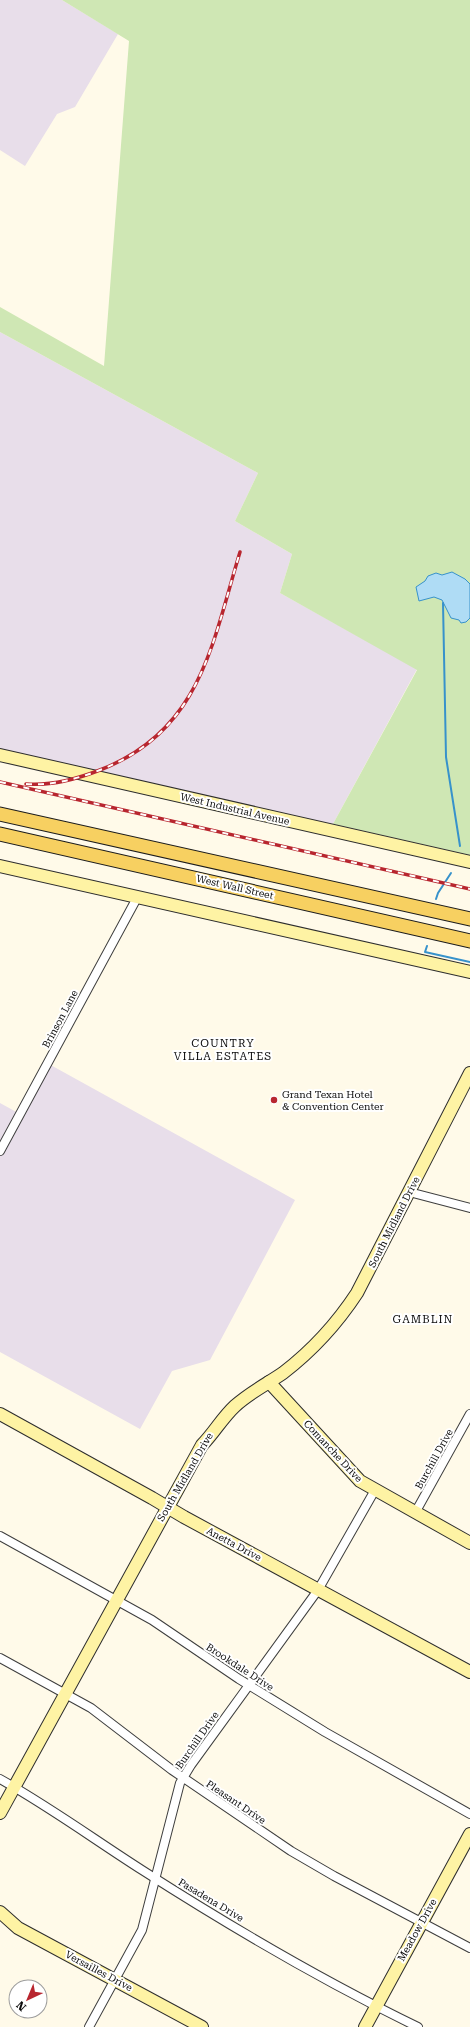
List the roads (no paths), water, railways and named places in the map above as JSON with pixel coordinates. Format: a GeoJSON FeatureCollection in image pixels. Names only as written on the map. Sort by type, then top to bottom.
{"type":"FeatureCollection","features":[{"type":"Feature","properties":{"kind":"main road","name":"West Wall Street"},"geometry":{"type":"LineString","coordinates":[[0,814],[470,919]]}},
{"type":"Feature","properties":{"kind":"main road","name":"West Wall Street"},"geometry":{"type":"LineString","coordinates":[[0,834],[470,941]]}},
{"type":"Feature","properties":{"kind":"street","name":"West Industrial Avenue"},"geometry":{"type":"LineString","coordinates":[[0,755],[470,862]]}},
{"type":"Feature","properties":{"kind":"street"},"geometry":{"type":"LineString","coordinates":[[0,866],[470,972]]}},
{"type":"Feature","properties":{"kind":"street","name":"Brinson Lane"},"geometry":{"type":"LineString","coordinates":[[0,1151],[138,896]]}},
{"type":"Feature","properties":{"kind":"street","name":"South Midland Drive"},"geometry":{"type":"LineString","coordinates":[[0,1813],[202,1445],[215,1426],[247,1396],[310,1352],[342,1316],[357,1293],[470,1073]]}},
{"type":"Feature","properties":{"kind":"street"},"geometry":{"type":"LineString","coordinates":[[409,1192],[470,1208]]}},
{"type":"Feature","properties":{"kind":"street","name":"Comanche Drive"},"geometry":{"type":"LineString","coordinates":[[269,1382],[360,1481],[470,1543]]}},
{"type":"Feature","properties":{"kind":"street","name":"Anetta Drive"},"geometry":{"type":"LineString","coordinates":[[0,1414],[318,1590],[470,1672]]}},
{"type":"Feature","properties":{"kind":"street","name":"Burchill Drive"},"geometry":{"type":"LineString","coordinates":[[416,1513],[470,1414]]}},
{"type":"Feature","properties":{"kind":"street","name":"Burchill Drive"},"geometry":{"type":"LineString","coordinates":[[89,2027],[142,1930],[180,1783],[318,1590],[375,1490]]}},
{"type":"Feature","properties":{"kind":"street","name":"Brookdale Drive"},"geometry":{"type":"LineString","coordinates":[[0,1536],[152,1620],[249,1685],[372,1760],[470,1814]]}},
{"type":"Feature","properties":{"kind":"street","name":"Pleasant Drive"},"geometry":{"type":"LineString","coordinates":[[0,1658],[65,1693],[96,1712],[183,1778],[291,1851],[334,1876],[470,1948]]}},
{"type":"Feature","properties":{"kind":"street","name":"Pasadena Drive"},"geometry":{"type":"LineString","coordinates":[[0,1779],[48,1806],[155,1878],[256,1940],[376,2007],[418,2027]]}},
{"type":"Feature","properties":{"kind":"street","name":"Meadow Drive"},"geometry":{"type":"LineString","coordinates":[[365,2027],[470,1834]]}},
{"type":"Feature","properties":{"kind":"street","name":"Versailles Drive"},"geometry":{"type":"LineString","coordinates":[[0,1912],[18,1928],[202,2027]]}},
{"type":"Feature","properties":{"kind":"water"},"geometry":{"type":"Polygon","coordinates":[[[452,572],[465,579],[470,584],[470,618],[466,622],[461,623],[459,620],[451,618],[442,600],[434,597],[419,601],[416,587],[425,581],[428,576],[436,573],[442,575],[452,572]]]}},
{"type":"Feature","properties":{"kind":"waterway"},"geometry":{"type":"LineString","coordinates":[[443,603],[446,757],[460,846]]}},
{"type":"Feature","properties":{"kind":"waterway"},"geometry":{"type":"LineString","coordinates":[[436,899],[438,893],[451,873]]}},
{"type":"Feature","properties":{"kind":"waterway"},"geometry":{"type":"LineString","coordinates":[[427,946],[425,952],[470,962]]}},
{"type":"Feature","properties":{"kind":"railway"},"geometry":{"type":"LineString","coordinates":[[26,784],[45,784],[64,781],[100,770],[134,753],[161,732],[181,708],[197,681],[210,651],[221,619],[240,552]]}},
{"type":"Feature","properties":{"kind":"railway"},"geometry":{"type":"LineString","coordinates":[[0,782],[470,889]]}},
{"type":"Feature","properties":{"kind":"place","name":"Grand Texan Hotel & Convention Center"},"geometry":{"type":"Point","coordinates":[274,1100]}},
{"type":"Feature","properties":{"kind":"district","name":"COUNTRY VILLA ESTATES"},"geometry":{"type":"Point","coordinates":[223,1049]}},
{"type":"Feature","properties":{"kind":"district","name":"GAMBLIN"},"geometry":{"type":"Point","coordinates":[423,1319]}}]}
